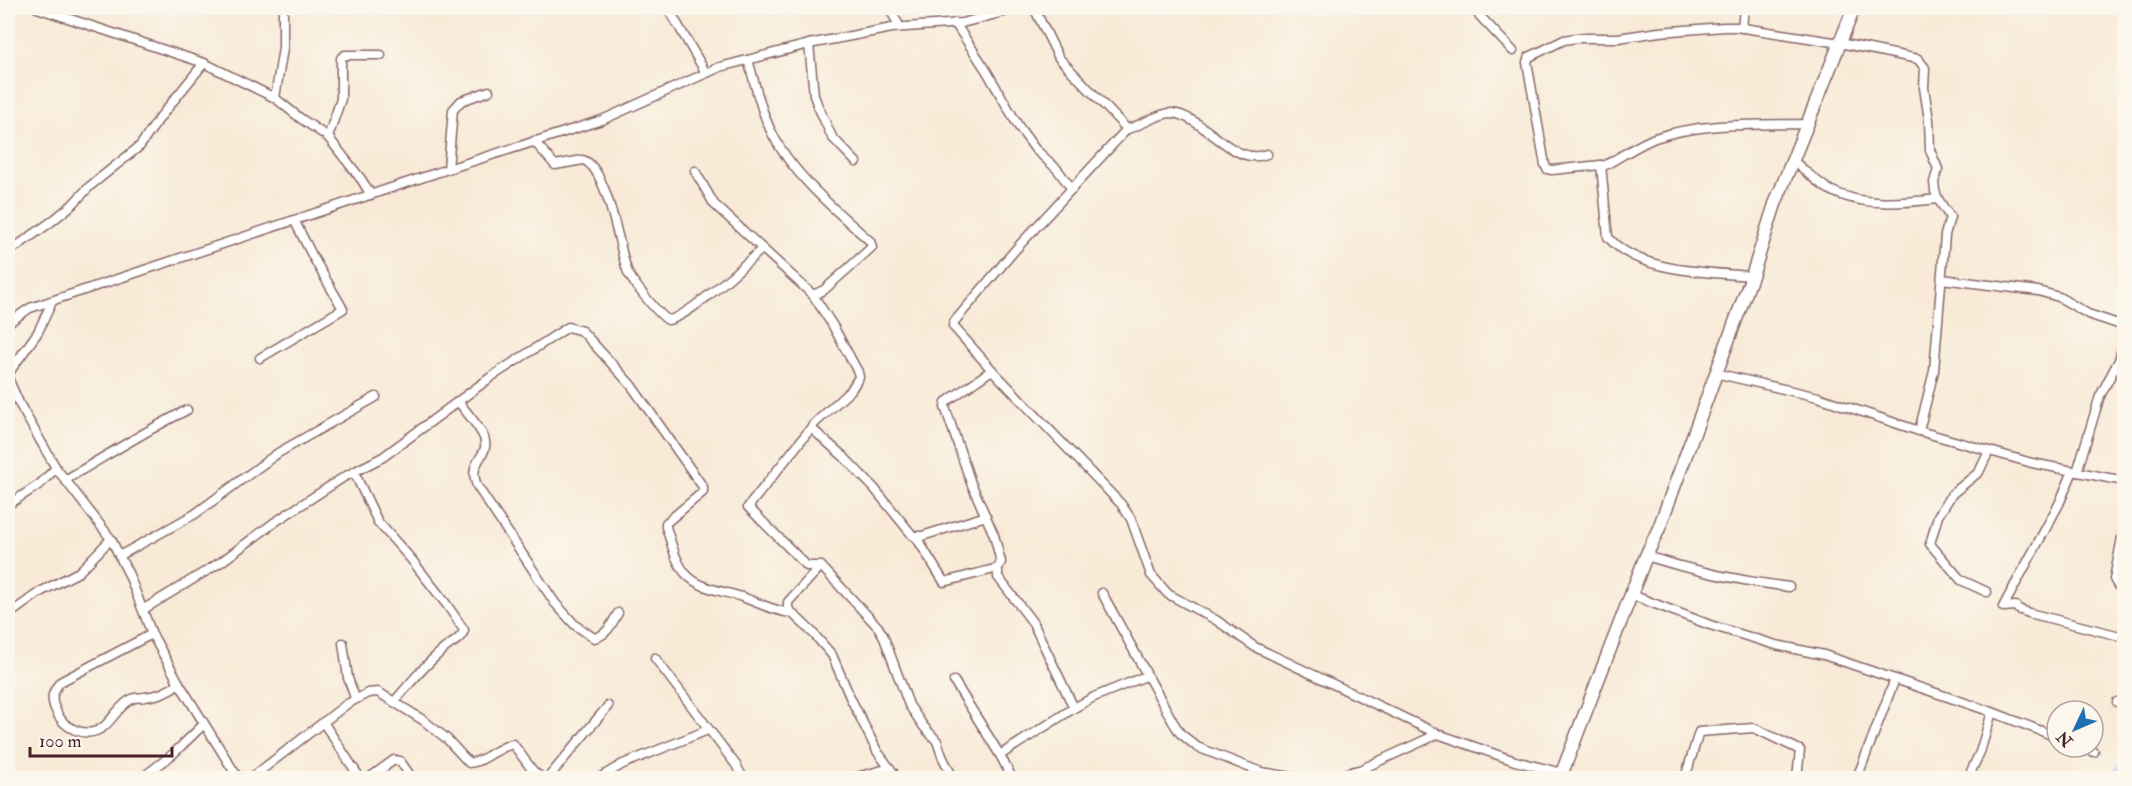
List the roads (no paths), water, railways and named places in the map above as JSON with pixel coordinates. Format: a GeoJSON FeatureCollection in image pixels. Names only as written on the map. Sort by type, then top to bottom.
{"type":"FeatureCollection","features":[{"type":"Feature","properties":{"kind":"main road"},"geometry":{"type":"LineString","coordinates":[[1561,776],[1646,556],[1659,528],[1752,276],[1775,204],[1854,8]]}},
{"type":"Feature","properties":{"kind":"street"},"geometry":{"type":"LineString","coordinates":[[37,8],[49,9],[204,63],[275,98],[328,137],[371,195]]}},
{"type":"Feature","properties":{"kind":"street"},"geometry":{"type":"LineString","coordinates":[[275,98],[283,48],[283,8]]}},
{"type":"Feature","properties":{"kind":"street"},"geometry":{"type":"LineString","coordinates":[[668,8],[706,73]]}},
{"type":"Feature","properties":{"kind":"street"},"geometry":{"type":"LineString","coordinates":[[891,8],[900,27]]}},
{"type":"Feature","properties":{"kind":"street"},"geometry":{"type":"LineString","coordinates":[[8,323],[30,308],[602,120],[706,73],[809,44],[900,27],[955,23],[1019,8]]}},
{"type":"Feature","properties":{"kind":"street"},"geometry":{"type":"LineString","coordinates":[[1034,8],[1059,58],[1127,129]]}},
{"type":"Feature","properties":{"kind":"street"},"geometry":{"type":"LineString","coordinates":[[1475,8],[1514,51]]}},
{"type":"Feature","properties":{"kind":"street"},"geometry":{"type":"LineString","coordinates":[[1742,28],[1744,8]]}},
{"type":"Feature","properties":{"kind":"street"},"geometry":{"type":"LineString","coordinates":[[955,23],[1019,127],[1035,149],[1057,169],[1072,189]]}},
{"type":"Feature","properties":{"kind":"street"},"geometry":{"type":"LineString","coordinates":[[1808,124],[1719,126],[1653,139],[1602,167],[1601,165],[1547,169],[1527,62],[1528,57],[1563,40],[1576,38],[1618,38],[1724,27],[1840,43],[1918,59],[1924,68],[1930,150],[1938,169],[1934,182],[1938,200],[1950,218],[1945,235],[1934,371],[1919,430]]}},
{"type":"Feature","properties":{"kind":"street"},"geometry":{"type":"LineString","coordinates":[[809,44],[817,104],[832,137],[856,162]]}},
{"type":"Feature","properties":{"kind":"street"},"geometry":{"type":"LineString","coordinates":[[328,137],[341,99],[341,58],[381,55]]}},
{"type":"Feature","properties":{"kind":"street"},"geometry":{"type":"LineString","coordinates":[[748,60],[770,130],[778,144],[797,170],[873,245],[824,290],[813,295]]}},
{"type":"Feature","properties":{"kind":"street"},"geometry":{"type":"LineString","coordinates":[[8,250],[51,222],[90,186],[140,146],[204,63]]}},
{"type":"Feature","properties":{"kind":"street"},"geometry":{"type":"LineString","coordinates":[[448,169],[453,110],[461,101],[489,91]]}},
{"type":"Feature","properties":{"kind":"street"},"geometry":{"type":"LineString","coordinates":[[1267,154],[1252,157],[1228,147],[1196,124],[1169,113],[1127,129],[1015,250],[954,322],[954,329],[1127,512],[1151,575],[1168,594],[1216,620],[1255,647],[1438,734],[1561,776]]}},
{"type":"Feature","properties":{"kind":"street"},"geometry":{"type":"LineString","coordinates":[[534,141],[555,165],[583,160],[591,164],[603,186],[628,273],[658,313],[668,320],[674,320],[691,308],[762,249]]}},
{"type":"Feature","properties":{"kind":"street"},"geometry":{"type":"LineString","coordinates":[[1793,161],[1829,190],[1852,198],[1897,203],[1938,200]]}},
{"type":"Feature","properties":{"kind":"street"},"geometry":{"type":"LineString","coordinates":[[1601,165],[1608,237],[1614,244],[1645,261],[1663,267],[1752,276]]}},
{"type":"Feature","properties":{"kind":"street"},"geometry":{"type":"LineString","coordinates":[[695,171],[714,204],[813,295],[833,326],[859,375],[850,390],[811,428],[748,507],[807,566],[821,566],[872,620],[883,635],[909,705],[924,727],[938,741],[942,756],[953,778]]}},
{"type":"Feature","properties":{"kind":"street"},"geometry":{"type":"LineString","coordinates":[[260,358],[344,309],[294,220]]}},
{"type":"Feature","properties":{"kind":"street"},"geometry":{"type":"LineString","coordinates":[[1942,279],[2038,291],[2059,297],[2097,318],[2124,326]]}},
{"type":"Feature","properties":{"kind":"street"},"geometry":{"type":"LineString","coordinates":[[52,302],[38,332],[8,376],[20,405],[56,468],[111,539],[144,609],[152,634],[237,778]]}},
{"type":"Feature","properties":{"kind":"street"},"geometry":{"type":"LineString","coordinates":[[144,609],[221,562],[275,522],[354,472],[383,457],[458,401],[563,329],[575,327],[582,331],[631,385],[703,487],[703,492],[666,523],[681,567],[686,574],[699,583],[778,612],[791,613]]}},
{"type":"Feature","properties":{"kind":"street"},"geometry":{"type":"LineString","coordinates":[[2124,342],[2119,360],[2100,396],[2075,471],[2003,607],[2016,606],[2029,613],[2124,637]]}},
{"type":"Feature","properties":{"kind":"street"},"geometry":{"type":"LineString","coordinates":[[992,370],[945,404],[971,483],[1002,560],[998,568],[998,577],[1033,623],[1074,708]]}},
{"type":"Feature","properties":{"kind":"street"},"geometry":{"type":"LineString","coordinates":[[1715,373],[1818,398],[2032,463],[2124,481]]}},
{"type":"Feature","properties":{"kind":"street"},"geometry":{"type":"LineString","coordinates":[[119,556],[195,514],[278,453],[376,398]]}},
{"type":"Feature","properties":{"kind":"street"},"geometry":{"type":"LineString","coordinates":[[458,401],[484,437],[484,451],[474,468],[473,477],[477,486],[555,603],[575,625],[594,638],[599,638],[606,632],[618,613]]}},
{"type":"Feature","properties":{"kind":"street"},"geometry":{"type":"LineString","coordinates":[[65,480],[152,427],[187,410]]}},
{"type":"Feature","properties":{"kind":"street"},"geometry":{"type":"LineString","coordinates":[[811,428],[874,488],[909,533],[915,537],[943,581],[998,568]]}},
{"type":"Feature","properties":{"kind":"street"},"geometry":{"type":"LineString","coordinates":[[1987,592],[1961,580],[1930,544],[1938,516],[1952,494],[1979,471],[1989,451]]}},
{"type":"Feature","properties":{"kind":"street"},"geometry":{"type":"LineString","coordinates":[[8,505],[40,484],[56,468]]}},
{"type":"Feature","properties":{"kind":"street"},"geometry":{"type":"LineString","coordinates":[[354,472],[378,522],[418,568],[464,630],[463,635],[422,670],[394,702]]}},
{"type":"Feature","properties":{"kind":"street"},"geometry":{"type":"LineString","coordinates":[[915,537],[986,516]]}},
{"type":"Feature","properties":{"kind":"street"},"geometry":{"type":"LineString","coordinates":[[2124,527],[2114,579],[2118,586],[2124,587]]}},
{"type":"Feature","properties":{"kind":"street"},"geometry":{"type":"LineString","coordinates":[[8,615],[40,592],[79,572],[111,539]]}},
{"type":"Feature","properties":{"kind":"street"},"geometry":{"type":"LineString","coordinates":[[1646,556],[1707,574],[1789,587]]}},
{"type":"Feature","properties":{"kind":"street"},"geometry":{"type":"LineString","coordinates":[[821,566],[788,602],[788,609],[832,655],[877,751],[897,778]]}},
{"type":"Feature","properties":{"kind":"street"},"geometry":{"type":"LineString","coordinates":[[1102,593],[1146,676],[1180,733],[1197,747],[1262,772],[1298,778]]}},
{"type":"Feature","properties":{"kind":"street"},"geometry":{"type":"LineString","coordinates":[[1632,595],[1710,625],[1776,645],[1824,655],[2045,732]]}},
{"type":"Feature","properties":{"kind":"street"},"geometry":{"type":"LineString","coordinates":[[152,634],[60,682],[52,692],[51,700],[58,717],[72,730],[93,731],[102,727],[132,699],[167,692],[179,683]]}},
{"type":"Feature","properties":{"kind":"street"},"geometry":{"type":"LineString","coordinates":[[343,643],[348,678],[355,698]]}},
{"type":"Feature","properties":{"kind":"street"},"geometry":{"type":"LineString","coordinates":[[655,658],[736,765],[743,778]]}},
{"type":"Feature","properties":{"kind":"street"},"geometry":{"type":"LineString","coordinates":[[1000,754],[1074,708],[1146,676]]}},
{"type":"Feature","properties":{"kind":"street"},"geometry":{"type":"LineString","coordinates":[[1857,778],[1895,680]]}},
{"type":"Feature","properties":{"kind":"street"},"geometry":{"type":"LineString","coordinates":[[954,681],[1000,754],[1012,778]]}},
{"type":"Feature","properties":{"kind":"street"},"geometry":{"type":"LineString","coordinates":[[251,778],[355,698],[378,692],[447,739],[469,763],[506,745],[513,744],[533,771],[542,778]]}},
{"type":"Feature","properties":{"kind":"street"},"geometry":{"type":"LineString","coordinates":[[548,778],[608,706]]}},
{"type":"Feature","properties":{"kind":"street"},"geometry":{"type":"LineString","coordinates":[[1968,778],[1980,752],[1992,712]]}},
{"type":"Feature","properties":{"kind":"street"},"geometry":{"type":"LineString","coordinates":[[322,722],[360,778]]}},
{"type":"Feature","properties":{"kind":"street"},"geometry":{"type":"LineString","coordinates":[[141,778],[173,754],[204,724]]}},
{"type":"Feature","properties":{"kind":"street"},"geometry":{"type":"LineString","coordinates":[[1685,778],[1699,732],[1754,728],[1800,750],[1797,778]]}},
{"type":"Feature","properties":{"kind":"street"},"geometry":{"type":"LineString","coordinates":[[599,778],[622,764],[708,730]]}},
{"type":"Feature","properties":{"kind":"street"},"geometry":{"type":"LineString","coordinates":[[1329,778],[1362,769],[1438,734]]}},
{"type":"Feature","properties":{"kind":"street"},"geometry":{"type":"LineString","coordinates":[[369,778],[394,760],[400,761],[412,778]]}},
{"type":"Feature","properties":{"kind":"street"},"geometry":{"type":"LineString","coordinates":[[854,778],[890,768]]}},
{"type":"Feature","properties":{"kind":"waterway"},"geometry":{"type":"LineString","coordinates":[[2119,778],[2124,771]]}}]}
